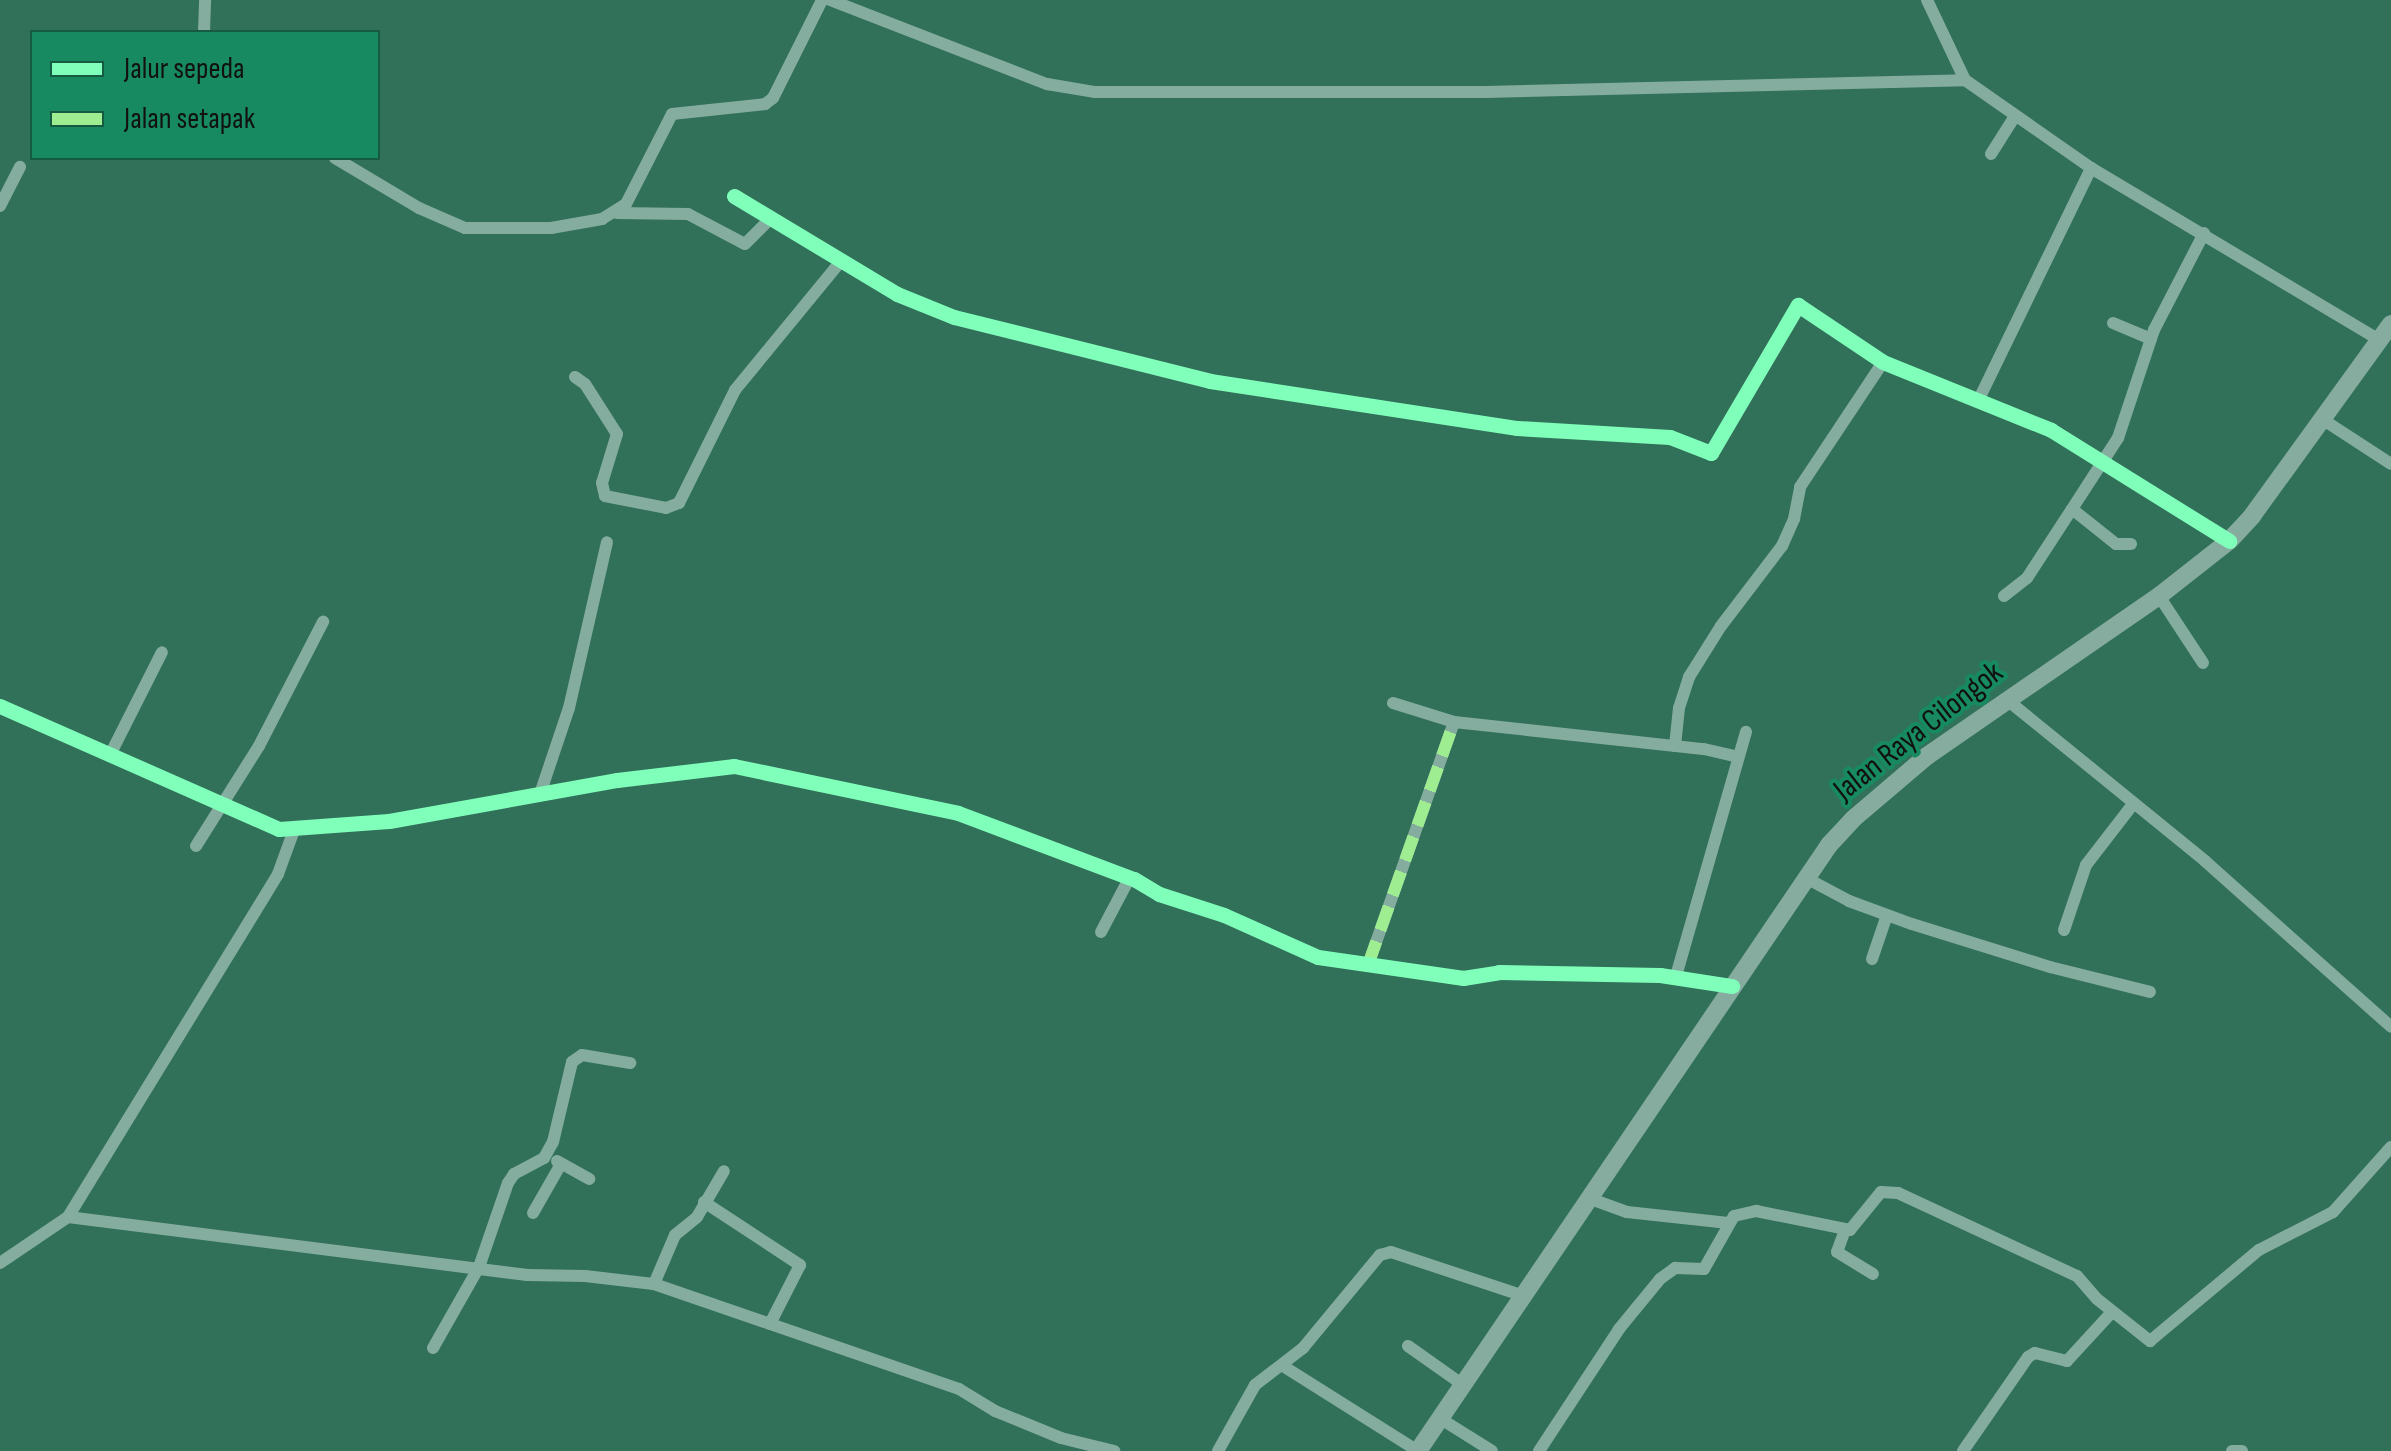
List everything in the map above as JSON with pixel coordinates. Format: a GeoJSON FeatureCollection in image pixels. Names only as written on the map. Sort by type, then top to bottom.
{"type":"FeatureCollection","features":[{"type":"Feature","properties":{"kind":"highway","name":"Jalan Raya Cilongok"},"geometry":{"type":"LineString","coordinates":[[1418,1451],[1806,878],[1866,807],[2006,699],[2158,596],[2228,541],[2252,516],[2391,324]]}},
{"type":"Feature","properties":{"kind":"street"},"geometry":{"type":"LineString","coordinates":[[204,30],[205,0]]}},
{"type":"Feature","properties":{"kind":"street"},"geometry":{"type":"LineString","coordinates":[[617,213],[648,168],[672,114],[765,104],[774,98],[822,0]]}},
{"type":"Feature","properties":{"kind":"street"},"geometry":{"type":"LineString","coordinates":[[830,0],[1047,84],[1096,92],[1504,92],[1965,80]]}},
{"type":"Feature","properties":{"kind":"street"},"geometry":{"type":"LineString","coordinates":[[1927,0],[1965,80],[2091,168],[2380,340]]}},
{"type":"Feature","properties":{"kind":"street"},"geometry":{"type":"LineString","coordinates":[[1991,154],[2015,116]]}},
{"type":"Feature","properties":{"kind":"street"},"geometry":{"type":"LineString","coordinates":[[338,160],[419,208],[465,228],[551,228],[617,213],[688,214],[745,244],[771,218]]}},
{"type":"Feature","properties":{"kind":"street"},"geometry":{"type":"LineString","coordinates":[[0,206],[20,168]]}},
{"type":"Feature","properties":{"kind":"street"},"geometry":{"type":"LineString","coordinates":[[1979,399],[2091,168]]}},
{"type":"Feature","properties":{"kind":"street"},"geometry":{"type":"LineString","coordinates":[[734,196],[840,262],[940,312],[1210,380],[1517,428],[1670,438],[1711,453],[1798,305],[1883,362],[2051,430],[2228,541]]}},
{"type":"Feature","properties":{"kind":"street"},"geometry":{"type":"LineString","coordinates":[[2004,596],[2023,583],[2128,415],[2151,339],[2204,233]]}},
{"type":"Feature","properties":{"kind":"street"},"geometry":{"type":"LineString","coordinates":[[575,377],[585,384],[617,434],[602,483],[605,496],[666,508],[679,503],[736,390],[840,262]]}},
{"type":"Feature","properties":{"kind":"street"},"geometry":{"type":"LineString","coordinates":[[2113,323],[2151,339]]}},
{"type":"Feature","properties":{"kind":"street"},"geometry":{"type":"LineString","coordinates":[[1676,746],[1679,708],[1689,677],[1721,626],[1782,546],[1794,519],[1800,487],[1883,362]]}},
{"type":"Feature","properties":{"kind":"street"},"geometry":{"type":"LineString","coordinates":[[2322,419],[2391,464]]}},
{"type":"Feature","properties":{"kind":"street"},"geometry":{"type":"LineString","coordinates":[[2072,509],[2116,544],[2131,544]]}},
{"type":"Feature","properties":{"kind":"street"},"geometry":{"type":"LineString","coordinates":[[540,794],[568,708],[607,542]]}},
{"type":"Feature","properties":{"kind":"street"},"geometry":{"type":"LineString","coordinates":[[2158,596],[2203,663]]}},
{"type":"Feature","properties":{"kind":"street"},"geometry":{"type":"LineString","coordinates":[[196,846],[260,746],[323,622]]}},
{"type":"Feature","properties":{"kind":"street"},"geometry":{"type":"LineString","coordinates":[[110,755],[162,652]]}},
{"type":"Feature","properties":{"kind":"street"},"geometry":{"type":"LineString","coordinates":[[2006,699],[2134,803],[2391,1027]]}},
{"type":"Feature","properties":{"kind":"street"},"geometry":{"type":"LineString","coordinates":[[1393,704],[1454,722],[1676,746],[1738,757]]}},
{"type":"Feature","properties":{"kind":"street"},"geometry":{"type":"LineString","coordinates":[[0,706],[264,826],[294,830],[390,821],[676,770],[734,766],[958,814],[1130,877],[1160,894],[1224,915],[1318,957],[1462,978],[1499,972],[1676,976],[1732,986]]}},
{"type":"Feature","properties":{"kind":"street"},"geometry":{"type":"LineString","coordinates":[[1368,965],[1454,722]]}},
{"type":"Feature","properties":{"kind":"street"},"geometry":{"type":"LineString","coordinates":[[1676,976],[1746,732]]}},
{"type":"Feature","properties":{"kind":"street"},"geometry":{"type":"LineString","coordinates":[[2064,930],[2086,866],[2134,803]]}},
{"type":"Feature","properties":{"kind":"street"},"geometry":{"type":"LineString","coordinates":[[0,1262],[68,1218],[278,874],[294,830]]}},
{"type":"Feature","properties":{"kind":"street"},"geometry":{"type":"LineString","coordinates":[[1100,932],[1130,877]]}},
{"type":"Feature","properties":{"kind":"street"},"geometry":{"type":"LineString","coordinates":[[1806,878],[1886,915],[2050,967],[2150,992]]}},
{"type":"Feature","properties":{"kind":"street"},"geometry":{"type":"LineString","coordinates":[[1872,959],[1886,915]]}},
{"type":"Feature","properties":{"kind":"street"},"geometry":{"type":"LineString","coordinates":[[433,1348],[479,1268],[508,1183],[514,1174],[546,1154],[568,1070],[576,1058],[630,1063]]}},
{"type":"Feature","properties":{"kind":"street"},"geometry":{"type":"LineString","coordinates":[[1539,1451],[1619,1329],[1660,1279],[1675,1268],[1704,1269],[1734,1216],[1756,1211],[1845,1230],[1854,1228],[1881,1192],[1898,1192],[2076,1276],[2112,1312],[2150,1341],[2259,1250],[2334,1212],[2391,1147]]}},
{"type":"Feature","properties":{"kind":"street"},"geometry":{"type":"LineString","coordinates":[[546,1154],[589,1180]]}},
{"type":"Feature","properties":{"kind":"street"},"geometry":{"type":"LineString","coordinates":[[533,1214],[561,1164]]}},
{"type":"Feature","properties":{"kind":"street"},"geometry":{"type":"LineString","coordinates":[[654,1284],[675,1235],[694,1220],[724,1170]]}},
{"type":"Feature","properties":{"kind":"street"},"geometry":{"type":"LineString","coordinates":[[1590,1199],[1628,1212],[1728,1224]]}},
{"type":"Feature","properties":{"kind":"street"},"geometry":{"type":"LineString","coordinates":[[704,1202],[800,1265],[770,1324]]}},
{"type":"Feature","properties":{"kind":"street"},"geometry":{"type":"LineString","coordinates":[[68,1218],[479,1268],[654,1284],[959,1390],[995,1411],[1062,1438],[1114,1451]]}},
{"type":"Feature","properties":{"kind":"street"},"geometry":{"type":"LineString","coordinates":[[1845,1230],[1837,1252],[1873,1274]]}},
{"type":"Feature","properties":{"kind":"street"},"geometry":{"type":"LineString","coordinates":[[1218,1451],[1255,1385],[1283,1366],[1315,1335],[1365,1268],[1384,1253],[1524,1296]]}},
{"type":"Feature","properties":{"kind":"street"},"geometry":{"type":"LineString","coordinates":[[1963,1451],[2028,1357],[2035,1353],[2067,1362],[2112,1312]]}},
{"type":"Feature","properties":{"kind":"street"},"geometry":{"type":"LineString","coordinates":[[1408,1346],[1463,1385]]}},
{"type":"Feature","properties":{"kind":"street"},"geometry":{"type":"LineString","coordinates":[[1283,1366],[1418,1451]]}},
{"type":"Feature","properties":{"kind":"street"},"geometry":{"type":"LineString","coordinates":[[1441,1419],[1492,1451]]}},
{"type":"Feature","properties":{"kind":"street"},"geometry":{"type":"LineString","coordinates":[[2232,1451],[2242,1451]]}},
{"type":"Feature","properties":{"kind":"marked path"},"geometry":{"type":"LineString","coordinates":[[1368,965],[1454,722]]}},
{"type":"Feature","properties":{"kind":"cycle path"},"geometry":{"type":"LineString","coordinates":[[734,196],[897,294],[954,317],[1210,381],[1517,428],[1670,437],[1711,453],[1798,305],[1883,362],[2051,430],[2229,541]]}},
{"type":"Feature","properties":{"kind":"cycle path"},"geometry":{"type":"LineString","coordinates":[[0,706],[279,829],[389,821],[617,780],[734,766],[958,813],[1134,879],[1159,894],[1224,915],[1318,957],[1463,978],[1499,972],[1660,975],[1732,986]]}}]}
